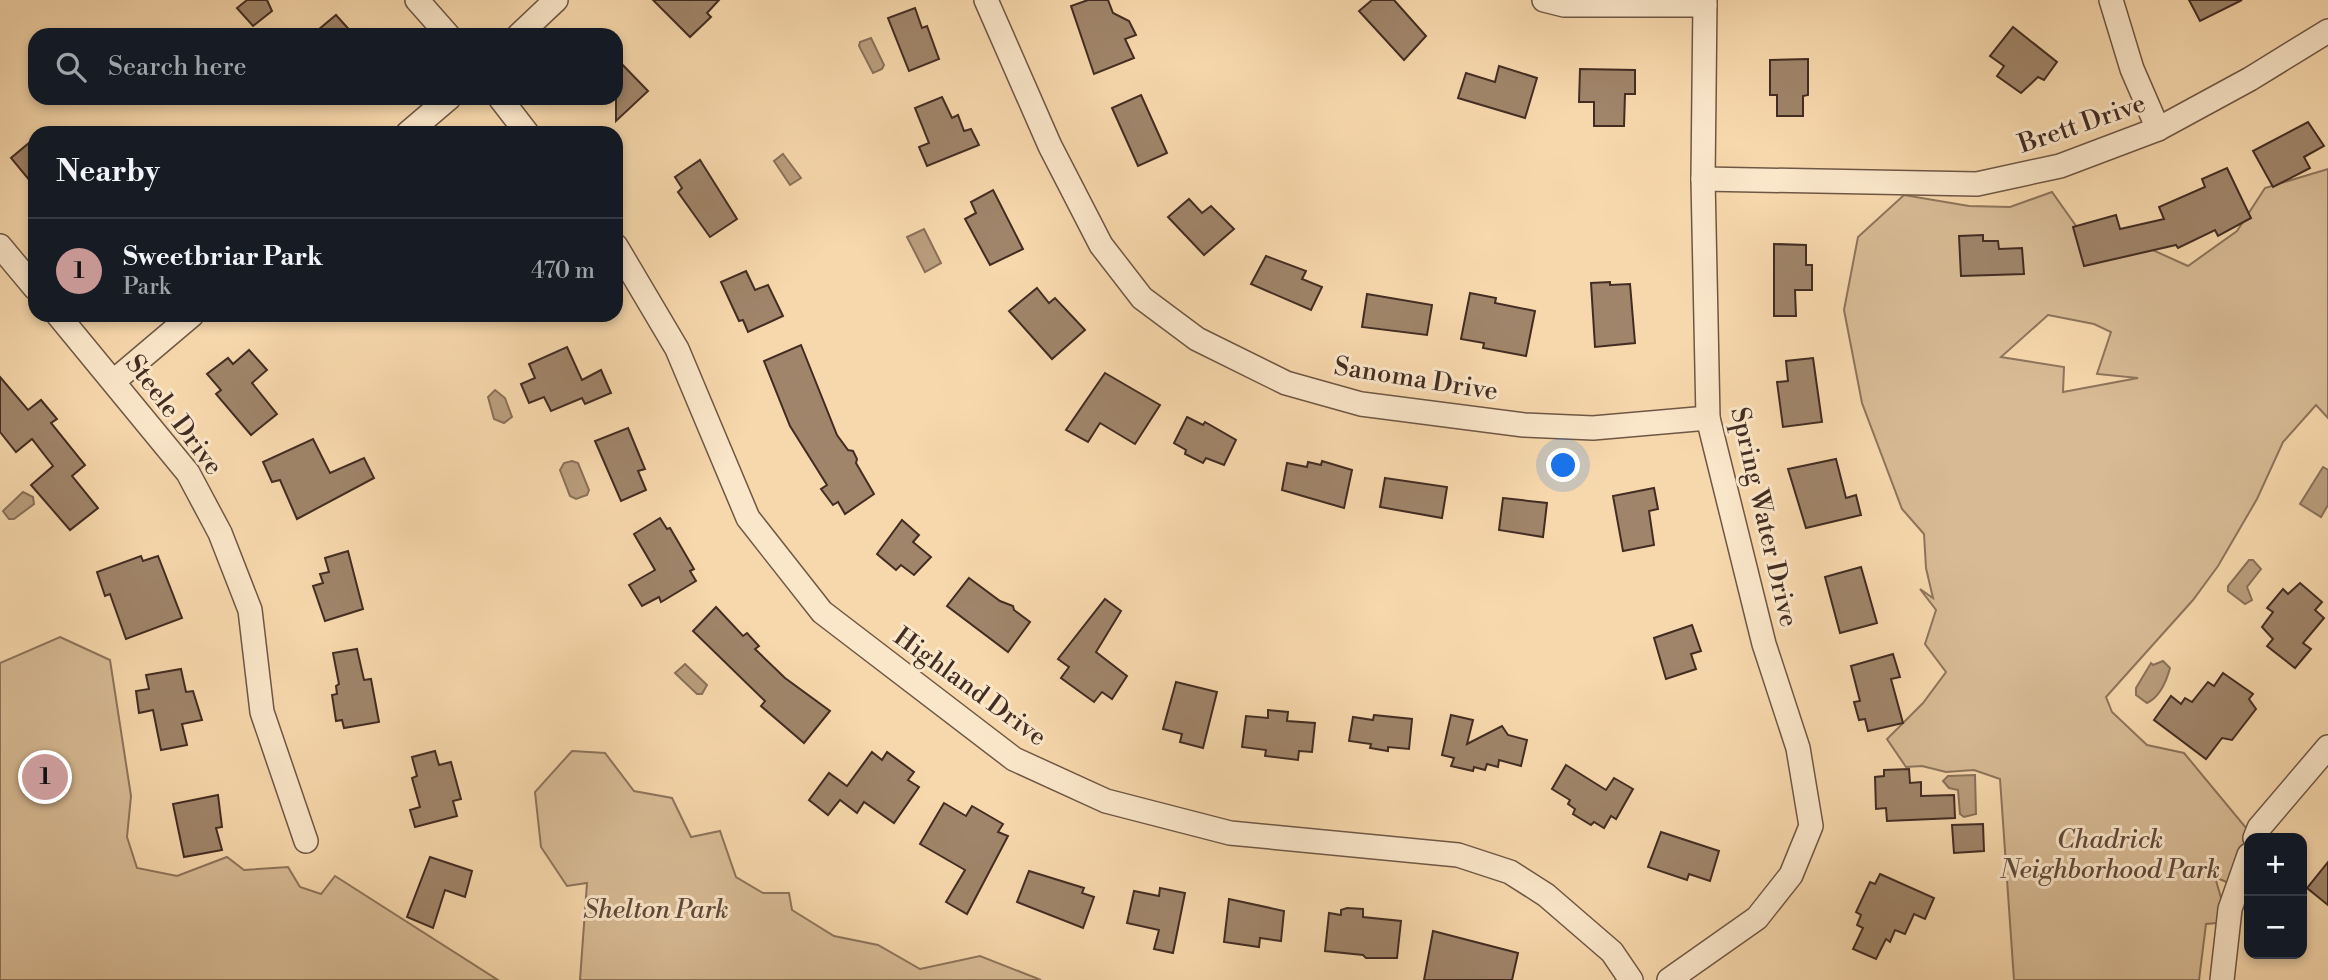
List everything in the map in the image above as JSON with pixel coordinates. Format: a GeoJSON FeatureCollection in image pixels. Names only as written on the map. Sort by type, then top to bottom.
{"type":"FeatureCollection","features":[{"type":"Feature","properties":{"kind":"street"},"geometry":{"type":"LineString","coordinates":[[417,0],[442,28]]}},
{"type":"Feature","properties":{"kind":"street"},"geometry":{"type":"LineString","coordinates":[[526,28],[556,0]]}},
{"type":"Feature","properties":{"kind":"street","name":"Sanoma Drive"},"geometry":{"type":"LineString","coordinates":[[986,0],[1050,146],[1101,245],[1142,298],[1197,339],[1286,383],[1361,404],[1524,425],[1593,428],[1708,418]]}},
{"type":"Feature","properties":{"kind":"street"},"geometry":{"type":"LineString","coordinates":[[1545,0],[1564,5],[1705,3]]}},
{"type":"Feature","properties":{"kind":"street"},"geometry":{"type":"LineString","coordinates":[[2111,0],[2132,69],[2158,129]]}},
{"type":"Feature","properties":{"kind":"street","name":"Spring Water Drive"},"geometry":{"type":"LineString","coordinates":[[1670,980],[1757,918],[1791,875],[1811,826],[1798,748],[1764,644],[1708,418],[1703,179],[1705,3]]}},
{"type":"Feature","properties":{"kind":"street","name":"Brett Drive"},"geometry":{"type":"LineString","coordinates":[[1703,179],[1977,184],[2060,166],[2158,129],[2250,79],[2328,31]]}},
{"type":"Feature","properties":{"kind":"street"},"geometry":{"type":"LineString","coordinates":[[416,126],[441,105]]}},
{"type":"Feature","properties":{"kind":"street"},"geometry":{"type":"LineString","coordinates":[[505,105],[522,126]]}},
{"type":"Feature","properties":{"kind":"street"},"geometry":{"type":"LineString","coordinates":[[0,246],[28,280]]}},
{"type":"Feature","properties":{"kind":"street","name":"Highland Drive"},"geometry":{"type":"LineString","coordinates":[[623,258],[677,349],[748,518],[822,612],[1014,759],[1106,801],[1230,833],[1458,855],[1510,872],[1546,895],[1612,952],[1631,980]]}},
{"type":"Feature","properties":{"kind":"street","name":"Steele Drive"},"geometry":{"type":"LineString","coordinates":[[64,322],[188,473],[220,533],[250,610],[262,712],[306,841]]}},
{"type":"Feature","properties":{"kind":"street"},"geometry":{"type":"LineString","coordinates":[[114,381],[184,322]]}},
{"type":"Feature","properties":{"kind":"street"},"geometry":{"type":"LineString","coordinates":[[2257,833],[2324,760]]}},
{"type":"Feature","properties":{"kind":"street"},"geometry":{"type":"LineString","coordinates":[[2222,980],[2230,909],[2244,869]]}},
{"type":"Feature","properties":{"kind":"green space","name":"Chadrick Neighborhood Park"},"geometry":{"type":"Polygon","coordinates":[[[2328,169],[2328,418],[2316,405],[2283,442],[2257,499],[2218,566],[2193,600],[2106,697],[2112,712],[2147,745],[2184,753],[2247,829],[2244,833],[2238,887],[2215,877],[2228,922],[2206,924],[2199,980],[2014,980],[2000,779],[1974,770],[1946,772],[1922,766],[1906,767],[1887,739],[1923,703],[1946,672],[1925,644],[1936,610],[1920,589],[1933,598],[1926,568],[1924,534],[1902,509],[1862,403],[1844,310],[1858,237],[1904,195],[1969,206],[2010,207],[2052,192],[2091,247],[2135,242],[2188,266],[2237,231],[2265,188],[2328,169]],[[2048,315],[2001,357],[2064,367],[2063,392],[2138,378],[2097,374],[2111,332],[2094,324],[2048,315]]]}},
{"type":"Feature","properties":{"kind":"green space"},"geometry":{"type":"Polygon","coordinates":[[[60,637],[110,660],[131,796],[127,837],[137,868],[177,876],[227,857],[244,870],[288,867],[300,887],[321,894],[335,876],[498,980],[0,980],[0,663],[60,637]]]}},
{"type":"Feature","properties":{"kind":"green space","name":"Shelton Park"},"geometry":{"type":"Polygon","coordinates":[[[572,751],[605,753],[634,791],[672,798],[691,837],[720,831],[736,877],[763,893],[789,893],[792,910],[834,936],[878,945],[920,969],[980,956],[1041,980],[580,980],[587,883],[567,886],[541,847],[535,792],[572,751]]]}},
{"type":"Feature","properties":{"kind":"shaded area"},"geometry":{"type":"Polygon","coordinates":[[[871,38],[884,65],[873,73],[859,46],[860,42],[871,38]]]}},
{"type":"Feature","properties":{"kind":"shaded area"},"geometry":{"type":"Polygon","coordinates":[[[783,154],[801,178],[790,185],[774,161],[783,154]]]}},
{"type":"Feature","properties":{"kind":"shaded area"},"geometry":{"type":"Polygon","coordinates":[[[924,229],[941,263],[925,272],[907,237],[924,229]]]}},
{"type":"Feature","properties":{"kind":"shaded area"},"geometry":{"type":"Polygon","coordinates":[[[495,390],[505,398],[512,417],[504,423],[494,419],[488,397],[495,390]]]}},
{"type":"Feature","properties":{"kind":"shaded area"},"geometry":{"type":"Polygon","coordinates":[[[564,463],[578,463],[589,490],[587,495],[576,499],[570,496],[560,470],[564,463]]]}},
{"type":"Feature","properties":{"kind":"shaded area"},"geometry":{"type":"Polygon","coordinates":[[[2323,467],[2328,470],[2328,505],[2321,517],[2300,504],[2323,467]]]}},
{"type":"Feature","properties":{"kind":"shaded area"},"geometry":{"type":"Polygon","coordinates":[[[23,492],[33,497],[34,504],[14,519],[9,519],[3,511],[23,492]]]}},
{"type":"Feature","properties":{"kind":"shaded area"},"geometry":{"type":"Polygon","coordinates":[[[2249,560],[2253,560],[2261,569],[2247,587],[2252,600],[2245,604],[2228,591],[2228,586],[2249,560]]]}},
{"type":"Feature","properties":{"kind":"shaded area"},"geometry":{"type":"Polygon","coordinates":[[[2163,661],[2170,668],[2167,677],[2159,692],[2147,703],[2136,695],[2136,688],[2151,663],[2153,665],[2163,661]]]}},
{"type":"Feature","properties":{"kind":"shaded area"},"geometry":{"type":"Polygon","coordinates":[[[685,664],[707,685],[702,694],[697,694],[675,673],[685,664]]]}},
{"type":"Feature","properties":{"kind":"shaded area"},"geometry":{"type":"Polygon","coordinates":[[[1975,775],[1976,814],[1964,817],[1960,814],[1958,790],[1949,788],[1943,781],[1948,776],[1975,775]]]}},
{"type":"Feature","properties":{"kind":"building"},"geometry":{"type":"Polygon","coordinates":[[[247,0],[267,0],[272,11],[253,26],[237,8],[247,0]]]}},
{"type":"Feature","properties":{"kind":"building"},"geometry":{"type":"Polygon","coordinates":[[[653,0],[719,0],[707,13],[711,17],[690,37],[653,0]]]}},
{"type":"Feature","properties":{"kind":"building"},"geometry":{"type":"Polygon","coordinates":[[[1088,0],[1108,0],[1113,13],[1129,21],[1136,35],[1125,39],[1134,58],[1094,74],[1071,6],[1088,0]]]}},
{"type":"Feature","properties":{"kind":"building"},"geometry":{"type":"Polygon","coordinates":[[[1372,0],[1394,0],[1426,36],[1404,60],[1359,11],[1372,0]]]}},
{"type":"Feature","properties":{"kind":"building"},"geometry":{"type":"Polygon","coordinates":[[[2189,0],[2242,0],[2200,21],[2189,0]]]}},
{"type":"Feature","properties":{"kind":"building"},"geometry":{"type":"Polygon","coordinates":[[[915,8],[922,28],[927,26],[939,59],[909,71],[888,18],[915,8]]]}},
{"type":"Feature","properties":{"kind":"building"},"geometry":{"type":"Polygon","coordinates":[[[336,15],[348,28],[320,28],[336,15]]]}},
{"type":"Feature","properties":{"kind":"building"},"geometry":{"type":"Polygon","coordinates":[[[2013,27],[2057,62],[2044,80],[2038,77],[2021,93],[1997,76],[2004,66],[1990,56],[2013,27]]]}},
{"type":"Feature","properties":{"kind":"building"},"geometry":{"type":"Polygon","coordinates":[[[1808,59],[1808,95],[1803,96],[1803,116],[1777,116],[1777,95],[1770,95],[1770,60],[1808,59]]]}},
{"type":"Feature","properties":{"kind":"building"},"geometry":{"type":"Polygon","coordinates":[[[623,65],[648,91],[616,121],[616,105],[623,105],[623,65]]]}},
{"type":"Feature","properties":{"kind":"building"},"geometry":{"type":"Polygon","coordinates":[[[1499,66],[1537,78],[1525,118],[1458,98],[1466,73],[1495,82],[1499,66]]]}},
{"type":"Feature","properties":{"kind":"building"},"geometry":{"type":"Polygon","coordinates":[[[1580,69],[1635,70],[1635,94],[1625,94],[1624,126],[1594,126],[1594,102],[1579,102],[1580,69]]]}},
{"type":"Feature","properties":{"kind":"building"},"geometry":{"type":"Polygon","coordinates":[[[1141,95],[1167,153],[1138,166],[1112,108],[1141,95]]]}},
{"type":"Feature","properties":{"kind":"building"},"geometry":{"type":"Polygon","coordinates":[[[942,97],[952,118],[958,115],[964,131],[971,129],[979,145],[927,166],[919,147],[929,143],[915,108],[942,97]]]}},
{"type":"Feature","properties":{"kind":"building"},"geometry":{"type":"Polygon","coordinates":[[[2308,122],[2324,146],[2304,157],[2310,168],[2273,187],[2253,151],[2308,122]]]}},
{"type":"Feature","properties":{"kind":"building"},"geometry":{"type":"Polygon","coordinates":[[[28,144],[28,179],[11,158],[28,144]]]}},
{"type":"Feature","properties":{"kind":"building"},"geometry":{"type":"Polygon","coordinates":[[[700,160],[737,219],[710,237],[678,192],[682,188],[675,177],[700,160]]]}},
{"type":"Feature","properties":{"kind":"building"},"geometry":{"type":"Polygon","coordinates":[[[2227,168],[2251,218],[2218,236],[2215,230],[2178,248],[2176,245],[2084,266],[2073,227],[2116,215],[2120,229],[2164,219],[2159,207],[2205,187],[2202,179],[2227,168]]]}},
{"type":"Feature","properties":{"kind":"building"},"geometry":{"type":"Polygon","coordinates":[[[993,190],[1023,249],[990,265],[965,219],[976,213],[971,202],[993,190]]]}},
{"type":"Feature","properties":{"kind":"building"},"geometry":{"type":"Polygon","coordinates":[[[1189,199],[1202,213],[1211,206],[1234,229],[1204,255],[1168,217],[1189,199]]]}},
{"type":"Feature","properties":{"kind":"building"},"geometry":{"type":"Polygon","coordinates":[[[1983,235],[1983,241],[1998,241],[1999,249],[2022,248],[2024,274],[1961,276],[1959,236],[1983,235]]]}},
{"type":"Feature","properties":{"kind":"building"},"geometry":{"type":"Polygon","coordinates":[[[1774,244],[1806,245],[1806,265],[1812,265],[1812,290],[1795,290],[1796,316],[1774,316],[1774,244]]]}},
{"type":"Feature","properties":{"kind":"building"},"geometry":{"type":"Polygon","coordinates":[[[1266,256],[1306,271],[1302,279],[1322,287],[1311,310],[1251,284],[1266,256]]]}},
{"type":"Feature","properties":{"kind":"building"},"geometry":{"type":"Polygon","coordinates":[[[746,271],[755,290],[768,285],[783,316],[748,332],[743,320],[739,321],[721,282],[746,271]]]}},
{"type":"Feature","properties":{"kind":"building"},"geometry":{"type":"Polygon","coordinates":[[[1610,282],[1610,285],[1630,284],[1635,343],[1595,347],[1591,283],[1610,282]]]}},
{"type":"Feature","properties":{"kind":"building"},"geometry":{"type":"Polygon","coordinates":[[[1037,288],[1049,303],[1055,298],[1085,330],[1052,359],[1009,311],[1037,288]]]}},
{"type":"Feature","properties":{"kind":"building"},"geometry":{"type":"Polygon","coordinates":[[[1470,293],[1496,298],[1495,303],[1535,311],[1526,356],[1483,348],[1484,343],[1461,339],[1470,293]]]}},
{"type":"Feature","properties":{"kind":"building"},"geometry":{"type":"Polygon","coordinates":[[[1367,294],[1432,305],[1427,335],[1362,327],[1367,294]]]}},
{"type":"Feature","properties":{"kind":"building"},"geometry":{"type":"Polygon","coordinates":[[[801,345],[837,435],[848,450],[853,451],[856,463],[874,494],[845,514],[838,502],[833,505],[821,489],[827,485],[790,426],[764,361],[801,345]]]}},
{"type":"Feature","properties":{"kind":"building"},"geometry":{"type":"Polygon","coordinates":[[[567,347],[582,380],[601,370],[611,393],[585,404],[582,398],[551,411],[544,397],[529,403],[521,384],[535,378],[529,364],[567,347]]]}},
{"type":"Feature","properties":{"kind":"building"},"geometry":{"type":"Polygon","coordinates":[[[249,350],[267,370],[252,383],[277,414],[251,435],[216,394],[221,390],[207,374],[228,358],[233,364],[249,350]]]}},
{"type":"Feature","properties":{"kind":"building"},"geometry":{"type":"Polygon","coordinates":[[[1813,358],[1822,422],[1783,427],[1777,382],[1788,381],[1786,361],[1813,358]]]}},
{"type":"Feature","properties":{"kind":"building"},"geometry":{"type":"Polygon","coordinates":[[[1105,373],[1160,405],[1135,444],[1100,423],[1088,442],[1066,430],[1105,373]]]}},
{"type":"Feature","properties":{"kind":"building"},"geometry":{"type":"Polygon","coordinates":[[[0,377],[28,410],[41,400],[57,419],[51,423],[85,465],[72,476],[98,508],[70,530],[31,485],[53,466],[32,439],[16,452],[0,432],[0,377]]]}},
{"type":"Feature","properties":{"kind":"building"},"geometry":{"type":"Polygon","coordinates":[[[1187,417],[1203,425],[1205,422],[1236,440],[1224,465],[1206,458],[1203,463],[1185,454],[1186,450],[1174,443],[1187,417]]]}},
{"type":"Feature","properties":{"kind":"building"},"geometry":{"type":"Polygon","coordinates":[[[628,428],[645,469],[638,471],[646,490],[621,501],[595,441],[628,428]]]}},
{"type":"Feature","properties":{"kind":"building"},"geometry":{"type":"Polygon","coordinates":[[[313,439],[330,473],[364,458],[374,478],[297,519],[280,480],[272,482],[263,462],[313,439]]]}},
{"type":"Feature","properties":{"kind":"building"},"geometry":{"type":"Polygon","coordinates":[[[1836,459],[1846,498],[1856,495],[1861,515],[1806,528],[1788,469],[1836,459]]]}},
{"type":"Feature","properties":{"kind":"building"},"geometry":{"type":"Polygon","coordinates":[[[1322,461],[1352,470],[1344,508],[1282,490],[1287,463],[1307,467],[1308,462],[1321,465],[1322,461]]]}},
{"type":"Feature","properties":{"kind":"building"},"geometry":{"type":"Polygon","coordinates":[[[1385,478],[1447,487],[1442,518],[1380,507],[1385,478]]]}},
{"type":"Feature","properties":{"kind":"building"},"geometry":{"type":"Polygon","coordinates":[[[1654,488],[1658,509],[1649,511],[1654,545],[1623,551],[1613,496],[1654,488]]]}},
{"type":"Feature","properties":{"kind":"building"},"geometry":{"type":"Polygon","coordinates":[[[1503,498],[1547,503],[1543,537],[1499,530],[1503,498]]]}},
{"type":"Feature","properties":{"kind":"building"},"geometry":{"type":"Polygon","coordinates":[[[660,518],[667,529],[670,528],[694,569],[690,571],[696,581],[661,602],[659,597],[642,606],[629,585],[655,570],[634,534],[660,518]]]}},
{"type":"Feature","properties":{"kind":"building"},"geometry":{"type":"Polygon","coordinates":[[[902,520],[919,535],[913,542],[931,557],[914,575],[901,565],[896,570],[877,554],[902,520]]]}},
{"type":"Feature","properties":{"kind":"building"},"geometry":{"type":"Polygon","coordinates":[[[348,551],[363,609],[325,621],[313,586],[323,583],[320,574],[329,572],[325,558],[348,551]]]}},
{"type":"Feature","properties":{"kind":"building"},"geometry":{"type":"Polygon","coordinates":[[[141,556],[143,561],[158,556],[182,618],[126,639],[110,594],[105,596],[97,572],[141,556]]]}},
{"type":"Feature","properties":{"kind":"building"},"geometry":{"type":"Polygon","coordinates":[[[1861,567],[1877,623],[1840,633],[1825,577],[1861,567]]]}},
{"type":"Feature","properties":{"kind":"building"},"geometry":{"type":"Polygon","coordinates":[[[969,578],[1000,601],[1013,606],[1014,610],[1030,622],[1008,652],[947,606],[969,578]]]}},
{"type":"Feature","properties":{"kind":"building"},"geometry":{"type":"Polygon","coordinates":[[[2300,583],[2322,602],[2315,610],[2324,618],[2303,643],[2311,649],[2295,668],[2267,646],[2273,639],[2262,627],[2273,612],[2267,608],[2283,589],[2288,594],[2300,583]]]}},
{"type":"Feature","properties":{"kind":"building"},"geometry":{"type":"Polygon","coordinates":[[[1105,599],[1121,611],[1096,652],[1127,676],[1112,699],[1102,692],[1094,702],[1061,678],[1069,667],[1058,659],[1105,599]]]}},
{"type":"Feature","properties":{"kind":"building"},"geometry":{"type":"Polygon","coordinates":[[[716,607],[743,636],[747,633],[759,646],[755,649],[785,678],[830,711],[804,743],[761,706],[765,701],[693,631],[716,607]]]}},
{"type":"Feature","properties":{"kind":"building"},"geometry":{"type":"Polygon","coordinates":[[[1692,625],[1701,651],[1691,654],[1696,669],[1666,679],[1654,638],[1692,625]]]}},
{"type":"Feature","properties":{"kind":"building"},"geometry":{"type":"Polygon","coordinates":[[[357,649],[364,680],[371,679],[379,722],[344,728],[342,720],[336,721],[332,695],[337,694],[336,686],[339,684],[333,653],[357,649]]]}},
{"type":"Feature","properties":{"kind":"building"},"geometry":{"type":"Polygon","coordinates":[[[1893,654],[1900,677],[1891,679],[1903,723],[1868,731],[1865,719],[1859,720],[1854,702],[1860,701],[1851,666],[1893,654]]]}},
{"type":"Feature","properties":{"kind":"building"},"geometry":{"type":"Polygon","coordinates":[[[181,669],[186,692],[193,691],[202,720],[182,724],[187,745],[161,750],[153,710],[139,713],[136,691],[149,689],[146,675],[181,669]]]}},
{"type":"Feature","properties":{"kind":"building"},"geometry":{"type":"Polygon","coordinates":[[[2223,673],[2253,694],[2249,699],[2256,709],[2232,740],[2222,738],[2206,759],[2154,720],[2171,696],[2181,704],[2185,698],[2192,702],[2208,682],[2214,686],[2223,673]]]}},
{"type":"Feature","properties":{"kind":"building"},"geometry":{"type":"Polygon","coordinates":[[[1176,682],[1217,692],[1203,748],[1180,742],[1182,734],[1163,729],[1176,682]]]}},
{"type":"Feature","properties":{"kind":"building"},"geometry":{"type":"Polygon","coordinates":[[[1268,710],[1288,712],[1287,721],[1315,723],[1312,752],[1299,751],[1298,760],[1265,756],[1266,750],[1242,747],[1246,716],[1268,718],[1268,710]]]}},
{"type":"Feature","properties":{"kind":"building"},"geometry":{"type":"Polygon","coordinates":[[[1374,715],[1412,719],[1409,749],[1388,747],[1388,751],[1370,748],[1371,744],[1349,741],[1353,717],[1373,720],[1374,715]]]}},
{"type":"Feature","properties":{"kind":"building"},"geometry":{"type":"Polygon","coordinates":[[[1451,715],[1473,720],[1467,744],[1502,726],[1508,735],[1527,740],[1521,766],[1499,760],[1498,767],[1487,764],[1485,770],[1474,767],[1473,771],[1451,766],[1454,758],[1442,755],[1451,715]]]}},
{"type":"Feature","properties":{"kind":"building"},"geometry":{"type":"Polygon","coordinates":[[[435,751],[439,765],[451,762],[461,799],[453,801],[457,816],[415,827],[410,810],[420,807],[412,778],[417,776],[412,757],[435,751]]]}},
{"type":"Feature","properties":{"kind":"building"},"geometry":{"type":"Polygon","coordinates":[[[872,752],[882,760],[887,752],[914,772],[908,780],[919,787],[894,823],[864,802],[857,813],[840,800],[828,815],[809,800],[829,773],[847,786],[872,752]]]}},
{"type":"Feature","properties":{"kind":"building"},"geometry":{"type":"Polygon","coordinates":[[[1566,765],[1606,790],[1614,778],[1633,789],[1616,819],[1611,816],[1604,828],[1594,822],[1591,825],[1573,814],[1575,809],[1568,804],[1570,800],[1552,789],[1566,765]]]}},
{"type":"Feature","properties":{"kind":"building"},"geometry":{"type":"Polygon","coordinates":[[[1909,769],[1910,783],[1921,782],[1921,796],[1954,795],[1955,818],[1887,821],[1886,808],[1876,809],[1875,777],[1884,776],[1884,770],[1909,769]]]}},
{"type":"Feature","properties":{"kind":"building"},"geometry":{"type":"Polygon","coordinates":[[[218,795],[222,827],[216,828],[222,850],[184,857],[173,804],[218,795]]]}},
{"type":"Feature","properties":{"kind":"building"},"geometry":{"type":"Polygon","coordinates":[[[944,803],[966,816],[972,806],[1003,824],[998,832],[1008,836],[967,914],[946,902],[965,870],[920,844],[944,803]]]}},
{"type":"Feature","properties":{"kind":"building"},"geometry":{"type":"Polygon","coordinates":[[[1983,824],[1984,851],[1954,853],[1952,825],[1983,824]]]}},
{"type":"Feature","properties":{"kind":"building"},"geometry":{"type":"Polygon","coordinates":[[[1661,832],[1719,851],[1710,881],[1689,874],[1687,880],[1648,867],[1661,832]]]}},
{"type":"Feature","properties":{"kind":"building"},"geometry":{"type":"Polygon","coordinates":[[[430,857],[472,871],[465,897],[445,890],[433,928],[407,917],[430,857]]]}},
{"type":"Feature","properties":{"kind":"building"},"geometry":{"type":"Polygon","coordinates":[[[2328,862],[2328,905],[2307,888],[2328,862]]]}},
{"type":"Feature","properties":{"kind":"building"},"geometry":{"type":"Polygon","coordinates":[[[1029,871],[1084,888],[1082,893],[1094,897],[1083,928],[1017,902],[1029,871]]]}},
{"type":"Feature","properties":{"kind":"building"},"geometry":{"type":"Polygon","coordinates":[[[1880,874],[1934,898],[1925,919],[1914,914],[1905,934],[1895,930],[1890,942],[1886,939],[1876,959],[1853,949],[1863,928],[1857,925],[1861,915],[1856,912],[1870,882],[1875,884],[1880,874]]]}},
{"type":"Feature","properties":{"kind":"building"},"geometry":{"type":"Polygon","coordinates":[[[1160,888],[1185,893],[1173,953],[1154,949],[1159,930],[1127,923],[1134,891],[1159,896],[1160,888]]]}},
{"type":"Feature","properties":{"kind":"building"},"geometry":{"type":"Polygon","coordinates":[[[1229,899],[1284,911],[1281,941],[1260,938],[1259,947],[1224,942],[1229,899]]]}},
{"type":"Feature","properties":{"kind":"building"},"geometry":{"type":"Polygon","coordinates":[[[1363,909],[1363,917],[1401,921],[1397,958],[1366,958],[1363,955],[1325,951],[1329,913],[1341,915],[1341,910],[1363,909]]]}},
{"type":"Feature","properties":{"kind":"building"},"geometry":{"type":"Polygon","coordinates":[[[1433,931],[1518,953],[1512,980],[1424,980],[1433,931]]]}},
{"type":"Feature","properties":{"kind":"place","name":"Sweetbriar Park"},"geometry":{"type":"Point","coordinates":[45,777]}}]}
